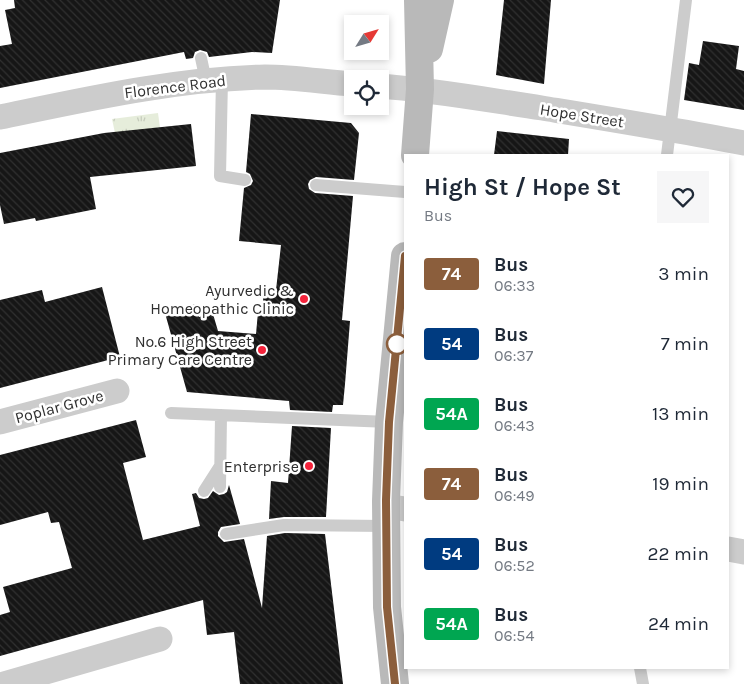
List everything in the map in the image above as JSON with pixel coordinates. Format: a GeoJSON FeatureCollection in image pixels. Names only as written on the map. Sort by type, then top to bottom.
{"type":"FeatureCollection","features":[{"type":"Feature","properties":{"kind":"street"},"geometry":{"type":"LineString","coordinates":[[414,154],[420,89],[418,0]]}},
{"type":"Feature","properties":{"kind":"street"},"geometry":{"type":"LineString","coordinates":[[420,89],[440,0]]}},
{"type":"Feature","properties":{"kind":"street","name":"Florence Road"},"geometry":{"type":"LineString","coordinates":[[0,117],[209,72],[344,83]]}},
{"type":"Feature","properties":{"kind":"street"},"geometry":{"type":"LineString","coordinates":[[389,87],[420,89]]}},
{"type":"Feature","properties":{"kind":"street","name":"Hope Street"},"geometry":{"type":"LineString","coordinates":[[420,89],[744,142]]}},
{"type":"Feature","properties":{"kind":"street"},"geometry":{"type":"LineString","coordinates":[[395,684],[387,607],[392,514],[389,422],[404,266]]}},
{"type":"Feature","properties":{"kind":"street","name":"Poplar Grove"},"geometry":{"type":"LineString","coordinates":[[0,422],[117,391]]}},
{"type":"Feature","properties":{"kind":"street"},"geometry":{"type":"LineString","coordinates":[[729,549],[744,552]]}},
{"type":"Feature","properties":{"kind":"street"},"geometry":{"type":"LineString","coordinates":[[4,684],[160,639]]}},
{"type":"Feature","properties":{"kind":"lane"},"geometry":{"type":"LineString","coordinates":[[666,154],[686,0]]}},
{"type":"Feature","properties":{"kind":"lane"},"geometry":{"type":"LineString","coordinates":[[209,72],[220,176],[245,180]]}},
{"type":"Feature","properties":{"kind":"lane"},"geometry":{"type":"LineString","coordinates":[[316,186],[404,192]]}},
{"type":"Feature","properties":{"kind":"lane"},"geometry":{"type":"LineString","coordinates":[[171,413],[389,422]]}},
{"type":"Feature","properties":{"kind":"lane"},"geometry":{"type":"LineString","coordinates":[[220,487],[221,415]]}},
{"type":"Feature","properties":{"kind":"lane"},"geometry":{"type":"LineString","coordinates":[[204,492],[220,466]]}},
{"type":"Feature","properties":{"kind":"lane"},"geometry":{"type":"LineString","coordinates":[[226,534],[284,525],[392,514]]}},
{"type":"Feature","properties":{"kind":"lane"},"geometry":{"type":"LineString","coordinates":[[640,669],[643,684]]}},
{"type":"Feature","properties":{"kind":"green space"},"geometry":{"type":"Polygon","coordinates":[[[158,113],[160,128],[115,133],[112,119],[158,113]]]}},
{"type":"Feature","properties":{"kind":"building"},"geometry":{"type":"Polygon","coordinates":[[[14,0],[280,0],[272,53],[252,52],[209,57],[207,52],[200,50],[195,52],[193,58],[186,59],[184,52],[0,88],[0,46],[12,44],[5,10],[15,8],[14,0]]]}},
{"type":"Feature","properties":{"kind":"building"},"geometry":{"type":"Polygon","coordinates":[[[504,0],[551,0],[544,84],[496,75],[504,0]]]}},
{"type":"Feature","properties":{"kind":"building"},"geometry":{"type":"Polygon","coordinates":[[[703,41],[739,46],[736,69],[744,71],[744,110],[684,100],[689,63],[699,65],[703,41]]]}},
{"type":"Feature","properties":{"kind":"building"},"geometry":{"type":"Polygon","coordinates":[[[251,114],[351,123],[359,133],[354,180],[316,177],[310,180],[308,184],[309,189],[315,193],[353,196],[342,320],[350,321],[343,405],[333,405],[332,412],[290,410],[289,401],[187,392],[165,313],[196,304],[199,317],[213,314],[218,331],[256,334],[258,312],[262,313],[264,289],[276,290],[281,245],[239,241],[244,188],[251,185],[253,181],[250,174],[246,172],[251,114]]]}},
{"type":"Feature","properties":{"kind":"building"},"geometry":{"type":"Polygon","coordinates":[[[191,124],[196,166],[90,177],[96,209],[36,221],[35,218],[4,224],[0,205],[0,153],[104,133],[191,124]]]}},
{"type":"Feature","properties":{"kind":"building"},"geometry":{"type":"Polygon","coordinates":[[[497,131],[569,139],[568,154],[494,154],[497,131]]]}},
{"type":"Feature","properties":{"kind":"building"},"geometry":{"type":"Polygon","coordinates":[[[102,287],[120,357],[0,388],[0,300],[42,290],[45,302],[102,287]]]}},
{"type":"Feature","properties":{"kind":"building"},"geometry":{"type":"Polygon","coordinates":[[[136,420],[146,457],[123,463],[143,540],[200,526],[192,494],[196,493],[199,498],[204,499],[208,498],[213,491],[219,495],[224,494],[227,492],[229,485],[240,524],[221,527],[218,536],[224,542],[244,539],[262,608],[267,536],[285,533],[325,534],[343,684],[240,684],[234,632],[207,635],[203,600],[0,656],[0,615],[10,612],[3,587],[72,568],[59,522],[51,523],[48,512],[0,525],[0,455],[136,420]]]}},
{"type":"Feature","properties":{"kind":"building"},"geometry":{"type":"Polygon","coordinates":[[[292,426],[331,428],[326,517],[269,519],[271,481],[288,483],[292,426]]]}},
{"type":"Feature","properties":{"kind":"bus line","name":"74"},"geometry":{"type":"LineString","coordinates":[[395,684],[387,607],[386,500],[389,422],[404,266]]}},
{"type":"Feature","properties":{"kind":"place","name":"Ayurvedic & Homeopathic Clinic"},"geometry":{"type":"Point","coordinates":[304,299]}},
{"type":"Feature","properties":{"kind":"place","name":"No.6 High Street Primary Care Centre"},"geometry":{"type":"Point","coordinates":[262,350]}},
{"type":"Feature","properties":{"kind":"place","name":"Enterprise"},"geometry":{"type":"Point","coordinates":[309,466]}}]}
